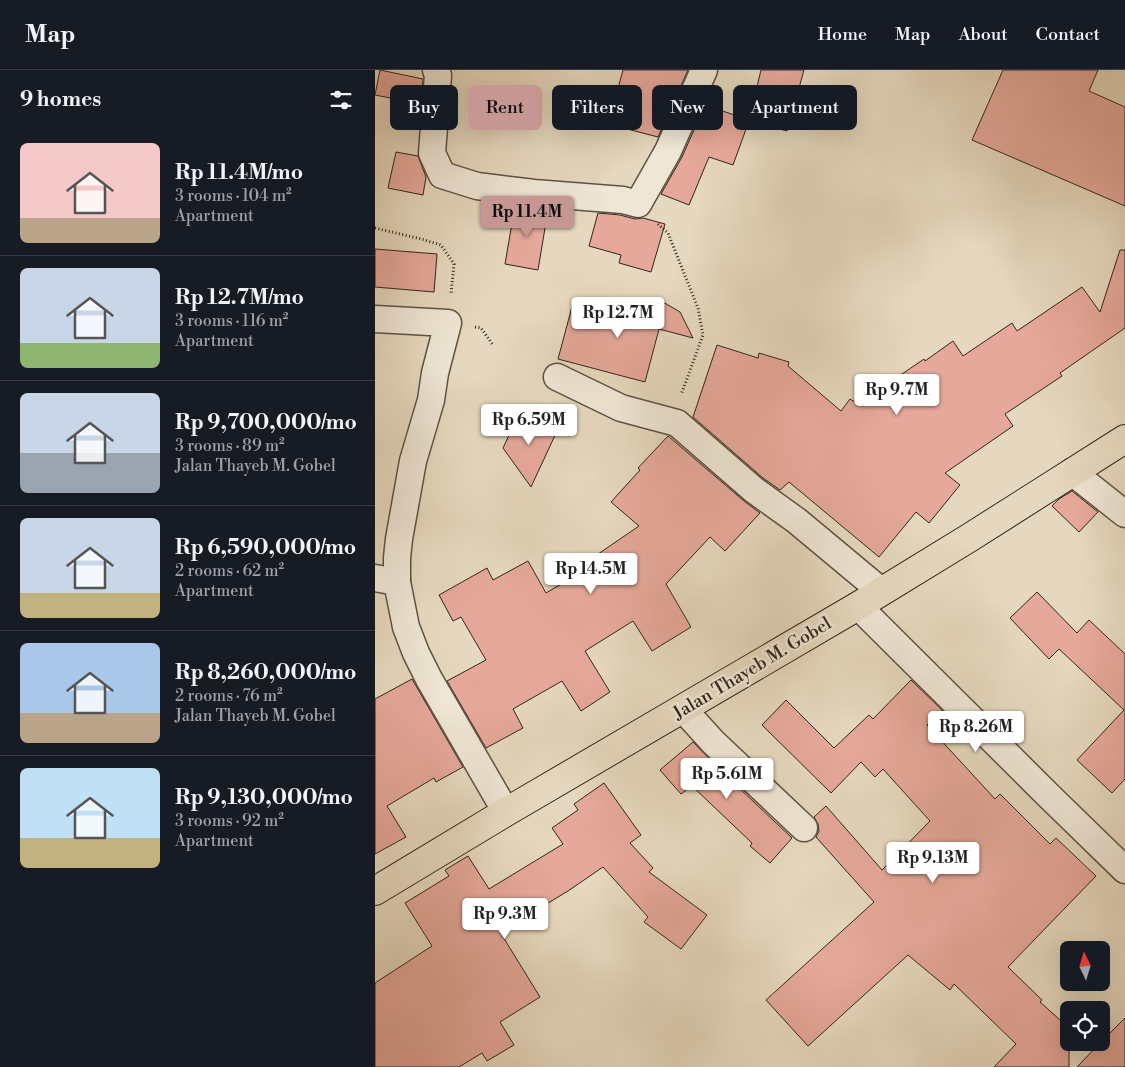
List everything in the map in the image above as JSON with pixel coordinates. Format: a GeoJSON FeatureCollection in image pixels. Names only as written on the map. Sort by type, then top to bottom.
{"type":"FeatureCollection","features":[{"type":"Feature","properties":{"kind":"main road","name":"Jalan Thayeb M. Gobel"},"geometry":{"type":"LineString","coordinates":[[375,891],[858,606],[969,538],[1125,438]]}},
{"type":"Feature","properties":{"kind":"street"},"geometry":{"type":"LineString","coordinates":[[436,70],[439,75],[432,153],[442,175],[477,186],[534,193],[623,200],[638,204],[668,151],[704,70]]}},
{"type":"Feature","properties":{"kind":"street"},"geometry":{"type":"LineString","coordinates":[[375,319],[448,323],[435,373],[431,400],[413,461],[397,558],[386,580],[416,653],[429,679],[506,812]]}},
{"type":"Feature","properties":{"kind":"street"},"geometry":{"type":"LineString","coordinates":[[557,377],[621,408],[677,423],[754,490],[797,521],[881,591]]}},
{"type":"Feature","properties":{"kind":"street"},"geometry":{"type":"LineString","coordinates":[[1072,472],[1125,514]]}},
{"type":"Feature","properties":{"kind":"street"},"geometry":{"type":"LineString","coordinates":[[858,606],[1125,870]]}},
{"type":"Feature","properties":{"kind":"street"},"geometry":{"type":"LineString","coordinates":[[683,709],[713,742],[804,828]]}},
{"type":"Feature","properties":{"kind":"path"},"geometry":{"type":"LineString","coordinates":[[638,204],[667,233],[698,308],[703,335],[681,392],[677,423]]}},
{"type":"Feature","properties":{"kind":"path"},"geometry":{"type":"LineString","coordinates":[[375,228],[441,245],[454,264],[448,323],[481,328],[493,345]]}},
{"type":"Feature","properties":{"kind":"building"},"geometry":{"type":"Polygon","coordinates":[[[380,70],[423,79],[423,85],[390,85],[390,98],[375,95],[380,70]]]}},
{"type":"Feature","properties":{"kind":"building"},"geometry":{"type":"Polygon","coordinates":[[[623,70],[688,70],[681,85],[652,85],[652,130],[661,130],[658,137],[631,130],[642,130],[642,85],[619,85],[623,70]]]}},
{"type":"Feature","properties":{"kind":"building"},"geometry":{"type":"Polygon","coordinates":[[[761,70],[804,70],[800,85],[757,85],[761,70]]]}},
{"type":"Feature","properties":{"kind":"building"},"geometry":{"type":"Polygon","coordinates":[[[1003,70],[1098,70],[1089,91],[1125,107],[1125,206],[972,140],[1003,70]]]}},
{"type":"Feature","properties":{"kind":"building"},"geometry":{"type":"Polygon","coordinates":[[[723,111],[733,115],[733,130],[746,130],[733,165],[709,157],[689,205],[661,194],[682,157],[694,130],[723,130],[723,111]]]}},
{"type":"Feature","properties":{"kind":"building"},"geometry":{"type":"Polygon","coordinates":[[[396,152],[418,156],[426,177],[423,195],[388,188],[396,152]]]}},
{"type":"Feature","properties":{"kind":"building"},"geometry":{"type":"Polygon","coordinates":[[[515,206],[548,210],[538,270],[505,264],[515,206]]]}},
{"type":"Feature","properties":{"kind":"building"},"geometry":{"type":"Polygon","coordinates":[[[598,213],[620,215],[635,219],[643,218],[665,224],[651,272],[619,263],[621,255],[589,246],[598,213]]]}},
{"type":"Feature","properties":{"kind":"building"},"geometry":{"type":"Polygon","coordinates":[[[375,249],[437,254],[434,292],[375,287],[375,249]]]}},
{"type":"Feature","properties":{"kind":"building"},"geometry":{"type":"Polygon","coordinates":[[[1120,250],[1125,250],[1125,328],[1060,373],[1062,376],[1005,414],[1013,426],[945,473],[960,485],[929,523],[916,512],[879,557],[789,482],[780,490],[763,478],[693,417],[717,345],[758,358],[759,353],[789,362],[788,366],[841,411],[850,399],[858,404],[953,341],[963,356],[1012,323],[1017,331],[1082,287],[1100,312],[1120,250]]]}},
{"type":"Feature","properties":{"kind":"building"},"geometry":{"type":"Polygon","coordinates":[[[656,298],[680,312],[693,338],[659,329],[645,382],[558,359],[573,303],[590,310],[591,305],[650,321],[656,298]]]}},
{"type":"Feature","properties":{"kind":"building"},"geometry":{"type":"Polygon","coordinates":[[[519,414],[557,431],[531,487],[503,448],[519,414]]]}},
{"type":"Feature","properties":{"kind":"building"},"geometry":{"type":"Polygon","coordinates":[[[668,436],[760,513],[725,551],[710,537],[666,584],[691,627],[652,651],[633,621],[585,651],[610,692],[581,711],[562,681],[513,709],[523,728],[486,748],[447,681],[486,660],[461,617],[453,621],[439,595],[487,568],[493,580],[528,561],[546,593],[588,568],[585,563],[639,526],[611,502],[640,470],[638,468],[668,436]]]}},
{"type":"Feature","properties":{"kind":"building"},"geometry":{"type":"Polygon","coordinates":[[[1072,491],[1098,512],[1079,532],[1052,506],[1072,491]]]}},
{"type":"Feature","properties":{"kind":"building"},"geometry":{"type":"Polygon","coordinates":[[[1037,592],[1077,633],[1089,620],[1125,654],[1125,779],[1112,793],[1077,760],[1124,710],[1059,649],[1049,659],[1010,618],[1037,592]]]}},
{"type":"Feature","properties":{"kind":"building"},"geometry":{"type":"Polygon","coordinates":[[[412,679],[463,767],[436,782],[434,778],[387,806],[406,837],[375,854],[375,699],[412,679]]]}},
{"type":"Feature","properties":{"kind":"building"},"geometry":{"type":"Polygon","coordinates":[[[911,680],[942,710],[927,725],[995,799],[1000,794],[1050,844],[1056,838],[1096,876],[1008,967],[1042,1000],[1040,1002],[1060,1020],[1060,1051],[1069,1051],[1069,1067],[994,1067],[1016,1044],[954,984],[950,990],[908,955],[808,1046],[766,1000],[874,902],[816,837],[819,831],[814,817],[826,806],[882,870],[930,821],[883,769],[875,777],[861,762],[831,793],[762,725],[786,700],[834,748],[869,715],[873,719],[911,680]]]}},
{"type":"Feature","properties":{"kind":"building"},"geometry":{"type":"Polygon","coordinates":[[[693,742],[792,838],[770,863],[750,846],[752,843],[692,786],[681,794],[660,770],[693,742]]]}},
{"type":"Feature","properties":{"kind":"building"},"geometry":{"type":"Polygon","coordinates":[[[604,783],[641,835],[630,843],[653,868],[649,872],[707,915],[681,949],[644,922],[648,917],[603,867],[568,891],[500,932],[540,997],[500,1022],[514,1045],[487,1061],[482,1053],[459,1067],[375,1067],[375,983],[432,946],[405,903],[449,876],[445,870],[468,856],[489,889],[563,844],[552,828],[578,810],[574,804],[604,783]]]}},
{"type":"Feature","properties":{"kind":"building"},"geometry":{"type":"Polygon","coordinates":[[[1125,1018],[1125,1067],[1077,1067],[1092,1051],[1110,1051],[1110,1033],[1125,1018]]]}}]}
